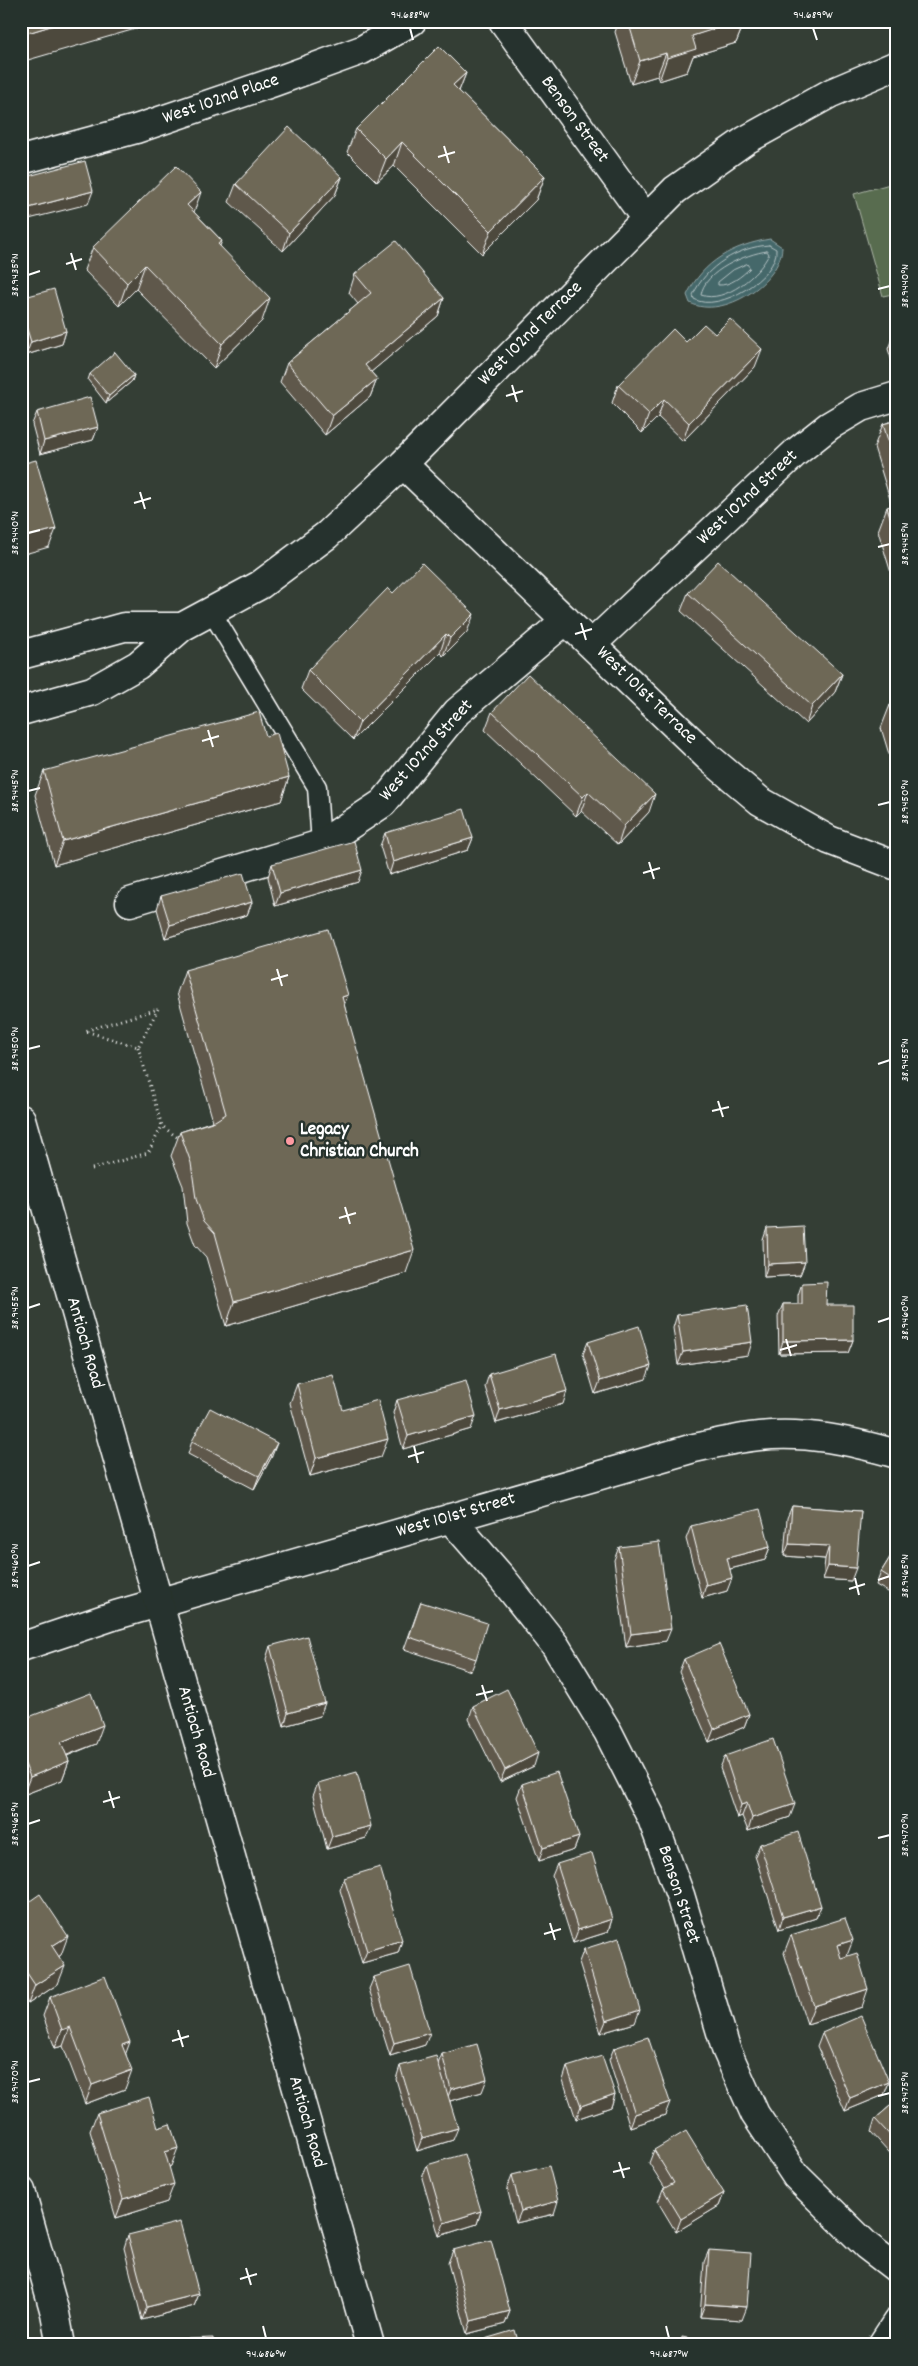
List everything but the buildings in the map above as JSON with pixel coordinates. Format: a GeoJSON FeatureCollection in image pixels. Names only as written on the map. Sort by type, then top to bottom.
{"type":"FeatureCollection","features":[{"type":"Feature","properties":{"kind":"street","name":"West 102nd Place"},"geometry":{"type":"LineString","coordinates":[[21,160],[136,129],[274,82],[362,50],[412,21]]}},
{"type":"Feature","properties":{"kind":"street","name":"Benson Street"},"geometry":{"type":"LineString","coordinates":[[503,21],[646,219]]}},
{"type":"Feature","properties":{"kind":"street","name":"West 102nd Terrace"},"geometry":{"type":"LineString","coordinates":[[21,712],[92,691],[138,665],[182,627],[260,584],[327,535],[403,464],[675,190],[746,140],[831,93],[897,65]]}},
{"type":"Feature","properties":{"kind":"street","name":"West 102nd Street"},"geometry":{"type":"LineString","coordinates":[[592,644],[795,452],[829,426],[861,407],[897,396]]}},
{"type":"Feature","properties":{"kind":"street","name":"West 101st Terrace"},"geometry":{"type":"LineString","coordinates":[[403,464],[708,757],[760,801],[828,840],[897,866]]}},
{"type":"Feature","properties":{"kind":"street","name":"West 102nd Street"},"geometry":{"type":"LineString","coordinates":[[130,902],[321,844],[383,803],[457,712],[566,620]]}},
{"type":"Feature","properties":{"kind":"street","name":"West 102nd Terrace"},"geometry":{"type":"LineString","coordinates":[[21,655],[124,627],[182,627]]}},
{"type":"Feature","properties":{"kind":"street","name":"Antioch Road"},"geometry":{"type":"LineString","coordinates":[[21,1119],[370,2345]]}},
{"type":"Feature","properties":{"kind":"street","name":"West 101st Street"},"geometry":{"type":"LineString","coordinates":[[21,1647],[80,1626],[694,1448],[758,1436],[806,1434],[855,1442],[897,1454]]}},
{"type":"Feature","properties":{"kind":"street","name":"Benson Street"},"geometry":{"type":"LineString","coordinates":[[450,1518],[502,1578],[555,1645],[608,1732],[652,1819],[680,1895],[726,2048],[755,2114],[796,2176],[867,2246],[897,2269]]}},
{"type":"Feature","properties":{"kind":"street"},"geometry":{"type":"LineString","coordinates":[[21,2190],[55,2313],[61,2345]]}},
{"type":"Feature","properties":{"kind":"street"},"geometry":{"type":"LineString","coordinates":[[882,2345],[897,2322]]}},
{"type":"Feature","properties":{"kind":"lane"},"geometry":{"type":"LineString","coordinates":[[211,611],[317,787],[321,844]]}},
{"type":"Feature","properties":{"kind":"path"},"geometry":{"type":"LineString","coordinates":[[138,1046],[85,1031],[158,1009],[138,1046],[162,1126],[181,1140],[190,1138]]}},
{"type":"Feature","properties":{"kind":"path"},"geometry":{"type":"LineString","coordinates":[[92,1169],[148,1153],[162,1126]]}},
{"type":"Feature","properties":{"kind":"green space"},"geometry":{"type":"Polygon","coordinates":[[[897,182],[897,293],[883,296],[854,194],[897,182]]]}},
{"type":"Feature","properties":{"kind":"water"},"geometry":{"type":"Polygon","coordinates":[[[770,239],[782,247],[779,260],[772,273],[761,285],[733,302],[718,306],[703,307],[690,303],[687,295],[694,283],[721,256],[744,245],[770,239]]]}},
{"type":"Feature","properties":{"kind":"place","name":"Legacy Christian Church"},"geometry":{"type":"Point","coordinates":[290,1141]}}]}
